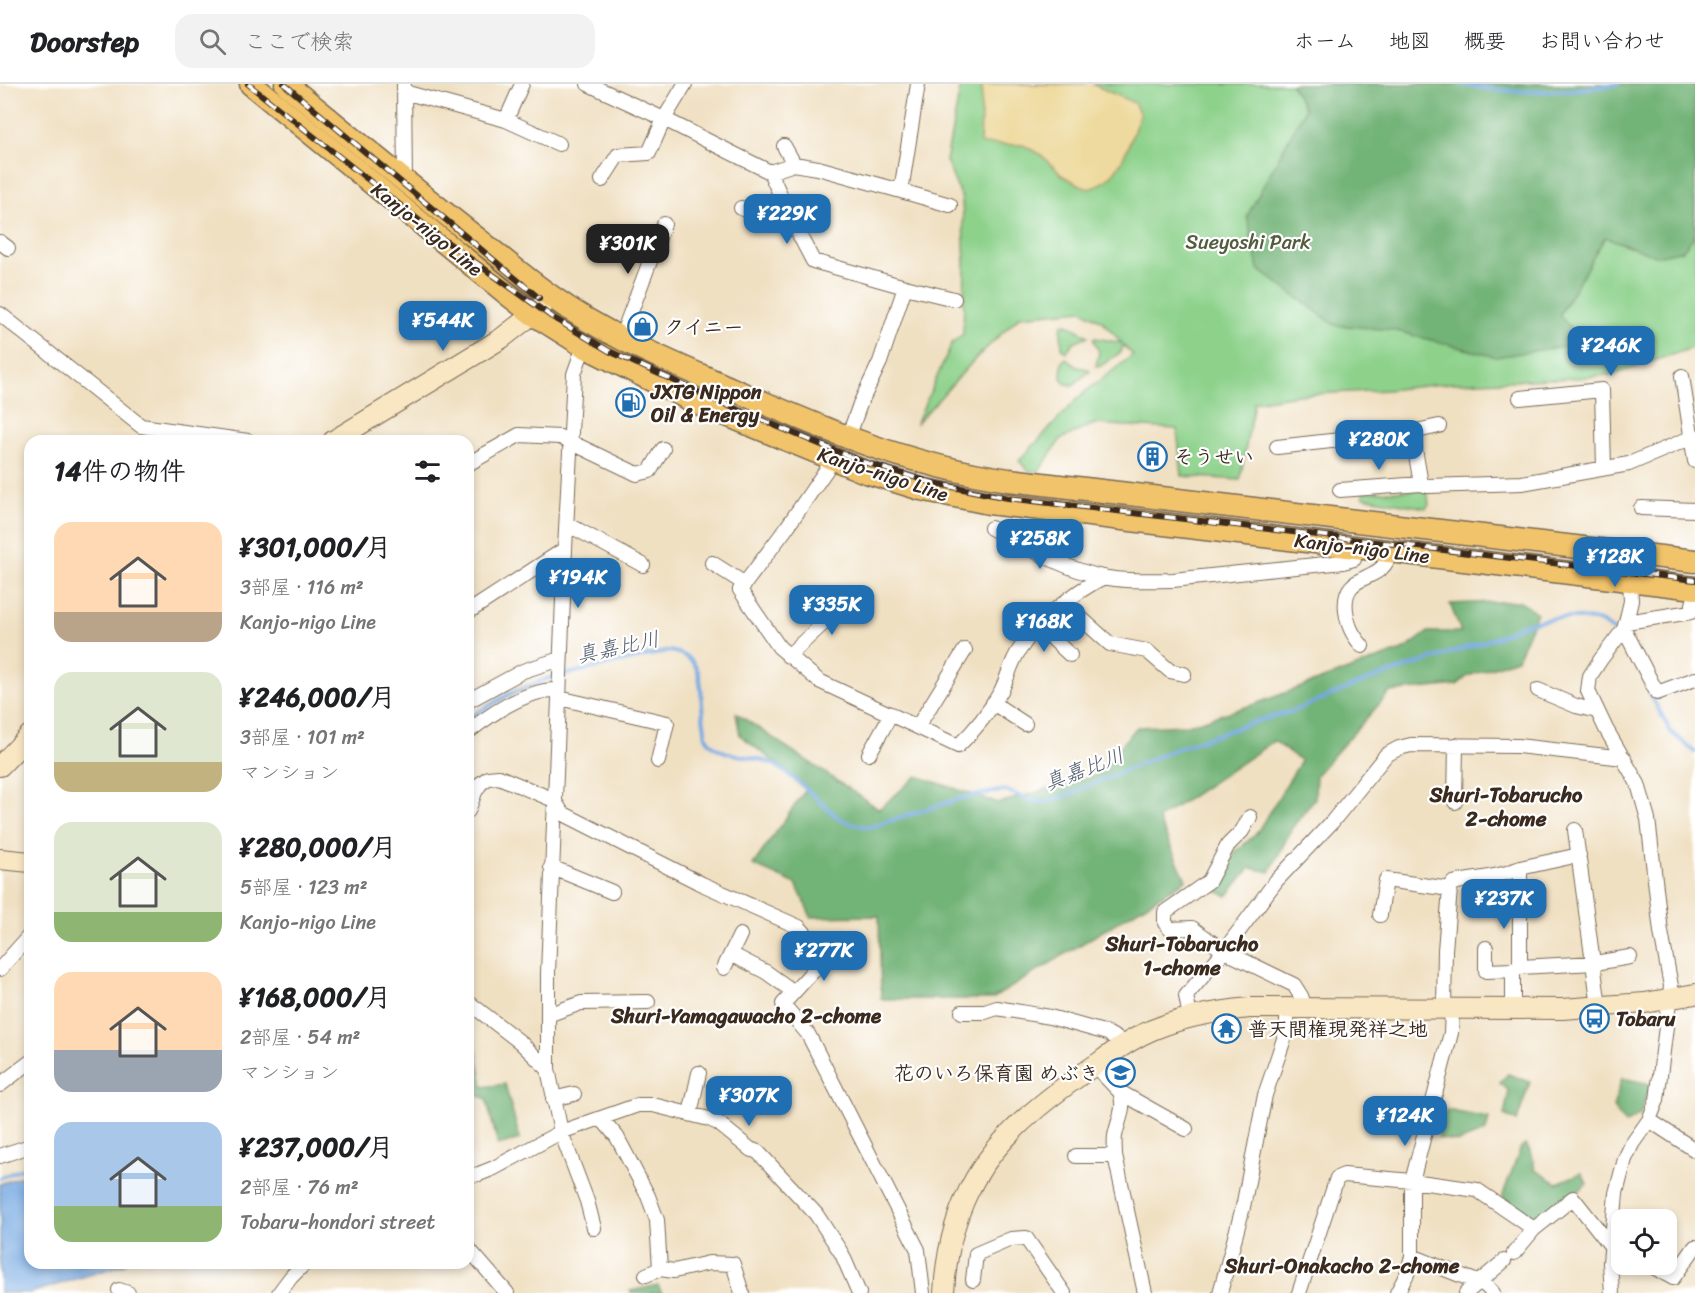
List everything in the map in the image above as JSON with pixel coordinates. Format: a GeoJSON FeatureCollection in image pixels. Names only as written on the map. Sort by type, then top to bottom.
{"type":"FeatureCollection","features":[{"type":"Feature","properties":{"kind":"main road","name":"Kanjo-nigo Line"},"geometry":{"type":"LineString","coordinates":[[251,84],[533,314],[584,346],[695,402],[833,460],[899,483],[965,499],[1695,588]]}},
{"type":"Feature","properties":{"kind":"main road","name":"Kanjo-nigo Line"},"geometry":{"type":"LineString","coordinates":[[286,84],[405,182],[551,297],[621,338],[848,438],[938,467],[1009,480],[1695,561]]}},
{"type":"Feature","properties":{"kind":"main road"},"geometry":{"type":"LineString","coordinates":[[343,435],[502,338],[551,297]]}},
{"type":"Feature","properties":{"kind":"main road"},"geometry":{"type":"LineString","coordinates":[[2,760],[24,740]]}},
{"type":"Feature","properties":{"kind":"main road"},"geometry":{"type":"LineString","coordinates":[[0,859],[24,861]]}},
{"type":"Feature","properties":{"kind":"main road"},"geometry":{"type":"LineString","coordinates":[[944,1293],[956,1220],[975,1179],[986,1162],[1013,1131],[1057,1092],[1126,1044],[1152,1030],[1190,1017],[1230,1010],[1599,1007],[1695,994]]}},
{"type":"Feature","properties":{"kind":"street"},"geometry":{"type":"LineString","coordinates":[[506,120],[522,84]]}},
{"type":"Feature","properties":{"kind":"street"},"geometry":{"type":"LineString","coordinates":[[588,84],[615,89],[664,119],[770,172],[813,261],[954,299]]}},
{"type":"Feature","properties":{"kind":"street"},"geometry":{"type":"LineString","coordinates":[[602,180],[618,156],[649,153],[664,119],[685,84]]}},
{"type":"Feature","properties":{"kind":"street"},"geometry":{"type":"LineString","coordinates":[[901,191],[918,84]]}},
{"type":"Feature","properties":{"kind":"street"},"geometry":{"type":"LineString","coordinates":[[405,182],[404,88],[506,120],[559,144]]}},
{"type":"Feature","properties":{"kind":"street"},"geometry":{"type":"LineString","coordinates":[[784,146],[794,164]]}},
{"type":"Feature","properties":{"kind":"street"},"geometry":{"type":"LineString","coordinates":[[770,172],[794,164],[818,168],[950,205]]}},
{"type":"Feature","properties":{"kind":"street"},"geometry":{"type":"LineString","coordinates":[[741,208],[798,231]]}},
{"type":"Feature","properties":{"kind":"street"},"geometry":{"type":"LineString","coordinates":[[621,338],[664,224]]}},
{"type":"Feature","properties":{"kind":"street"},"geometry":{"type":"LineString","coordinates":[[848,438],[860,404],[880,362],[905,287]]}},
{"type":"Feature","properties":{"kind":"street"},"geometry":{"type":"LineString","coordinates":[[0,314],[141,426],[205,435]]}},
{"type":"Feature","properties":{"kind":"street"},"geometry":{"type":"LineString","coordinates":[[584,346],[574,374],[565,549],[551,867],[548,1069],[561,1132],[587,1201],[594,1228]]}},
{"type":"Feature","properties":{"kind":"street"},"geometry":{"type":"LineString","coordinates":[[1682,376],[1695,461]]}},
{"type":"Feature","properties":{"kind":"street"},"geometry":{"type":"LineString","coordinates":[[1520,398],[1602,390],[1604,468]]}},
{"type":"Feature","properties":{"kind":"street"},"geometry":{"type":"LineString","coordinates":[[1277,447],[1412,432],[1439,426]]}},
{"type":"Feature","properties":{"kind":"street"},"geometry":{"type":"LineString","coordinates":[[1412,432],[1421,484]]}},
{"type":"Feature","properties":{"kind":"street"},"geometry":{"type":"LineString","coordinates":[[474,461],[519,435],[560,437],[637,474],[650,471],[663,449]]}},
{"type":"Feature","properties":{"kind":"street"},"geometry":{"type":"LineString","coordinates":[[1340,490],[1421,484],[1428,486],[1522,483],[1629,464],[1693,437]]}},
{"type":"Feature","properties":{"kind":"street"},"geometry":{"type":"LineString","coordinates":[[833,460],[740,590],[788,656],[819,681],[958,746],[972,733],[993,703],[1019,649],[1074,594],[1104,577]]}},
{"type":"Feature","properties":{"kind":"street"},"geometry":{"type":"LineString","coordinates":[[1641,508],[1695,510]]}},
{"type":"Feature","properties":{"kind":"street"},"geometry":{"type":"LineString","coordinates":[[567,524],[643,565]]}},
{"type":"Feature","properties":{"kind":"street"},"geometry":{"type":"LineString","coordinates":[[991,528],[1033,550],[1078,569],[1104,577],[1147,580],[1173,580],[1343,562],[1354,559],[1355,548]]}},
{"type":"Feature","properties":{"kind":"street"},"geometry":{"type":"LineString","coordinates":[[474,608],[565,549]]}},
{"type":"Feature","properties":{"kind":"street"},"geometry":{"type":"LineString","coordinates":[[1362,646],[1350,633],[1347,594],[1352,586],[1383,569],[1389,563],[1390,551]]}},
{"type":"Feature","properties":{"kind":"street"},"geometry":{"type":"LineString","coordinates":[[1616,1209],[1616,1193],[1625,1159],[1632,1144],[1649,1120],[1658,1096],[1660,1065],[1671,999],[1671,986],[1660,932],[1648,819],[1638,784],[1597,711],[1590,697],[1588,685],[1590,676],[1622,630],[1631,601],[1629,554]]}},
{"type":"Feature","properties":{"kind":"street"},"geometry":{"type":"LineString","coordinates":[[712,563],[745,584]]}},
{"type":"Feature","properties":{"kind":"street"},"geometry":{"type":"LineString","coordinates":[[788,656],[855,594]]}},
{"type":"Feature","properties":{"kind":"street"},"geometry":{"type":"LineString","coordinates":[[1622,630],[1691,612],[1695,597]]}},
{"type":"Feature","properties":{"kind":"street"},"geometry":{"type":"LineString","coordinates":[[820,600],[833,614]]}},
{"type":"Feature","properties":{"kind":"street"},"geometry":{"type":"LineString","coordinates":[[1064,603],[1110,644],[1147,651],[1170,671],[1184,674]]}},
{"type":"Feature","properties":{"kind":"street"},"geometry":{"type":"LineString","coordinates":[[1040,627],[1070,656]]}},
{"type":"Feature","properties":{"kind":"street"},"geometry":{"type":"LineString","coordinates":[[1622,630],[1657,693],[1695,679]]}},
{"type":"Feature","properties":{"kind":"street"},"geometry":{"type":"LineString","coordinates":[[918,726],[965,650]]}},
{"type":"Feature","properties":{"kind":"street"},"geometry":{"type":"LineString","coordinates":[[474,698],[523,671],[560,663]]}},
{"type":"Feature","properties":{"kind":"street"},"geometry":{"type":"LineString","coordinates":[[474,728],[523,698],[544,690],[558,691],[666,723],[658,761]]}},
{"type":"Feature","properties":{"kind":"street"},"geometry":{"type":"LineString","coordinates":[[1538,690],[1576,706],[1597,711]]}},
{"type":"Feature","properties":{"kind":"street"},"geometry":{"type":"LineString","coordinates":[[993,703],[1025,724]]}},
{"type":"Feature","properties":{"kind":"street"},"geometry":{"type":"LineString","coordinates":[[869,754],[891,714]]}},
{"type":"Feature","properties":{"kind":"street"},"geometry":{"type":"LineString","coordinates":[[1190,1017],[1186,996],[1224,951],[1276,881],[1332,822],[1386,755],[1411,745],[1518,746],[1624,759]]}},
{"type":"Feature","properties":{"kind":"street"},"geometry":{"type":"LineString","coordinates":[[1455,802],[1456,745]]}},
{"type":"Feature","properties":{"kind":"street"},"geometry":{"type":"LineString","coordinates":[[474,792],[488,778],[499,777],[554,800],[562,813],[702,884],[799,927],[813,942],[817,962],[815,969],[783,1004],[808,1034],[918,1250],[923,1293]]}},
{"type":"Feature","properties":{"kind":"street"},"geometry":{"type":"LineString","coordinates":[[1220,1293],[1243,1207],[1265,1095],[1301,996],[1294,985],[1224,951],[1192,928],[1170,929],[1165,923],[1165,912],[1209,881],[1228,845],[1242,831],[1250,816]]}},
{"type":"Feature","properties":{"kind":"street"},"geometry":{"type":"LineString","coordinates":[[1575,830],[1595,963],[1599,1007]]}},
{"type":"Feature","properties":{"kind":"street"},"geometry":{"type":"LineString","coordinates":[[1397,1293],[1407,1274],[1412,1256],[1412,1181],[1451,1033],[1445,950],[1450,889],[1453,884],[1473,878],[1504,876],[1520,868],[1579,855]]}},
{"type":"Feature","properties":{"kind":"street"},"geometry":{"type":"LineString","coordinates":[[551,867],[612,892]]}},
{"type":"Feature","properties":{"kind":"street"},"geometry":{"type":"LineString","coordinates":[[1513,1009],[1517,969],[1520,868]]}},
{"type":"Feature","properties":{"kind":"street"},"geometry":{"type":"LineString","coordinates":[[1380,915],[1386,880],[1450,889]]}},
{"type":"Feature","properties":{"kind":"street"},"geometry":{"type":"LineString","coordinates":[[724,968],[740,935]]}},
{"type":"Feature","properties":{"kind":"street"},"geometry":{"type":"LineString","coordinates":[[0,969],[24,942]]}},
{"type":"Feature","properties":{"kind":"street"},"geometry":{"type":"LineString","coordinates":[[1486,948],[1486,971],[1595,963],[1630,957]]}},
{"type":"Feature","properties":{"kind":"street"},"geometry":{"type":"LineString","coordinates":[[731,954],[766,972],[794,992]]}},
{"type":"Feature","properties":{"kind":"street"},"geometry":{"type":"LineString","coordinates":[[548,1015],[581,1003],[648,1002]]}},
{"type":"Feature","properties":{"kind":"street"},"geometry":{"type":"LineString","coordinates":[[474,1007],[520,1042],[548,1069]]}},
{"type":"Feature","properties":{"kind":"street"},"geometry":{"type":"LineString","coordinates":[[962,1012],[985,1012],[997,1008],[1050,1017],[1107,1033],[1126,1044]]}},
{"type":"Feature","properties":{"kind":"street"},"geometry":{"type":"LineString","coordinates":[[1094,1065],[1120,1092],[1186,1129]]}},
{"type":"Feature","properties":{"kind":"street"},"geometry":{"type":"LineString","coordinates":[[0,1085],[24,1067]]}},
{"type":"Feature","properties":{"kind":"street"},"geometry":{"type":"LineString","coordinates":[[690,1114],[699,1073]]}},
{"type":"Feature","properties":{"kind":"street"},"geometry":{"type":"LineString","coordinates":[[1120,1092],[1123,1103],[1115,1135],[1115,1156],[1145,1293]]}},
{"type":"Feature","properties":{"kind":"street"},"geometry":{"type":"LineString","coordinates":[[553,1099],[574,1094]]}},
{"type":"Feature","properties":{"kind":"street"},"geometry":{"type":"LineString","coordinates":[[474,1175],[494,1168],[561,1132],[638,1105],[653,1105],[690,1114],[718,1123],[750,1149],[758,1152],[776,1171],[816,1214],[842,1254],[859,1293]]}},
{"type":"Feature","properties":{"kind":"street"},"geometry":{"type":"LineString","coordinates":[[601,1118],[617,1137],[648,1196],[657,1220],[660,1269]]}},
{"type":"Feature","properties":{"kind":"street"},"geometry":{"type":"LineString","coordinates":[[1649,1120],[1695,1150]]}},
{"type":"Feature","properties":{"kind":"street"},"geometry":{"type":"LineString","coordinates":[[0,1156],[24,1148]]}},
{"type":"Feature","properties":{"kind":"street"},"geometry":{"type":"LineString","coordinates":[[1076,1156],[1115,1156]]}},
{"type":"Feature","properties":{"kind":"street"},"geometry":{"type":"LineString","coordinates":[[1299,1293],[1338,1178],[1344,1175],[1477,1190],[1534,1229]]}},
{"type":"Feature","properties":{"kind":"street"},"geometry":{"type":"LineString","coordinates":[[1466,1293],[1509,1257],[1534,1229],[1573,1198],[1611,1242]]}},
{"type":"Feature","properties":{"kind":"street"},"geometry":{"type":"LineString","coordinates":[[973,1280],[976,1254],[1011,1239],[1026,1238],[1064,1293]]}},
{"type":"Feature","properties":{"kind":"street"},"geometry":{"type":"LineString","coordinates":[[1677,1274],[1695,1247]]}},
{"type":"Feature","properties":{"kind":"street"},"geometry":{"type":"LineString","coordinates":[[474,1255],[507,1293]]}},
{"type":"Feature","properties":{"kind":"street"},"geometry":{"type":"LineString","coordinates":[[1412,1256],[1478,1283],[1493,1293]]}},
{"type":"Feature","properties":{"kind":"street"},"geometry":{"type":"LineString","coordinates":[[1611,1260],[1612,1293]]}},
{"type":"Feature","properties":{"kind":"street"},"geometry":{"type":"LineString","coordinates":[[646,1275],[660,1269],[674,1272],[709,1263],[733,1264],[742,1293]]}},
{"type":"Feature","properties":{"kind":"street"},"geometry":{"type":"LineString","coordinates":[[279,1293],[296,1269]]}},
{"type":"Feature","properties":{"kind":"green space","name":"Sueyoshi Park"},"geometry":{"type":"Polygon","coordinates":[[[961,84],[1695,84],[1695,347],[1615,374],[1578,378],[1451,383],[1387,390],[1297,395],[1254,402],[1240,480],[1182,476],[1177,429],[1094,424],[1061,439],[1039,471],[1029,471],[1019,461],[1081,395],[1133,355],[1123,345],[1121,352],[1099,367],[1096,366],[1099,352],[1093,339],[1122,343],[1102,321],[1082,310],[1020,316],[977,357],[916,424],[952,343],[963,334],[965,265],[962,199],[946,161],[961,84]]]}},
{"type":"Feature","properties":{"kind":"green space"},"geometry":{"type":"Polygon","coordinates":[[[1291,84],[1695,84],[1695,235],[1683,250],[1656,256],[1605,237],[1559,315],[1577,335],[1571,345],[1496,357],[1393,330],[1335,325],[1258,269],[1247,216],[1305,109],[1291,84]]]}},
{"type":"Feature","properties":{"kind":"green space"},"geometry":{"type":"Polygon","coordinates":[[[1067,324],[1088,336],[1074,342],[1066,352],[1062,349],[1061,330],[1062,325],[1067,324]]]}},
{"type":"Feature","properties":{"kind":"green space"},"geometry":{"type":"Polygon","coordinates":[[[1066,358],[1077,367],[1090,371],[1073,385],[1066,384],[1061,378],[1062,362],[1066,358]]]}},
{"type":"Feature","properties":{"kind":"green space"},"geometry":{"type":"Polygon","coordinates":[[[1427,490],[1429,504],[1426,508],[1363,497],[1363,492],[1427,490]]]}},
{"type":"Feature","properties":{"kind":"green space"},"geometry":{"type":"Polygon","coordinates":[[[1519,601],[1537,613],[1517,659],[1468,676],[1457,685],[1390,692],[1316,775],[1315,798],[1292,828],[1270,872],[1250,868],[1227,896],[1216,891],[1234,853],[1256,834],[1301,761],[1274,741],[1158,819],[1186,880],[992,999],[881,999],[879,916],[811,917],[796,884],[753,865],[807,788],[740,735],[736,713],[879,809],[917,776],[999,803],[1096,775],[1137,727],[1188,725],[1255,704],[1405,649],[1428,632],[1461,632],[1450,604],[1519,601]]]}},
{"type":"Feature","properties":{"kind":"green space"},"geometry":{"type":"Polygon","coordinates":[[[474,1038],[483,1087],[505,1084],[520,1139],[498,1145],[486,1098],[474,1095],[474,1038]]]}},
{"type":"Feature","properties":{"kind":"green space"},"geometry":{"type":"Polygon","coordinates":[[[1508,1074],[1530,1082],[1517,1121],[1504,1115],[1509,1091],[1500,1083],[1508,1074]]]}},
{"type":"Feature","properties":{"kind":"green space"},"geometry":{"type":"Polygon","coordinates":[[[1622,1078],[1651,1084],[1640,1115],[1625,1124],[1613,1107],[1622,1078]]]}},
{"type":"Feature","properties":{"kind":"green space"},"geometry":{"type":"Polygon","coordinates":[[[1446,1110],[1489,1118],[1486,1131],[1459,1142],[1438,1138],[1446,1110]]]}},
{"type":"Feature","properties":{"kind":"green space"},"geometry":{"type":"Polygon","coordinates":[[[1526,1145],[1532,1154],[1535,1170],[1557,1183],[1582,1173],[1587,1184],[1538,1221],[1502,1197],[1521,1147],[1526,1145]]]}},
{"type":"Feature","properties":{"kind":"green space"},"geometry":{"type":"Polygon","coordinates":[[[658,1285],[662,1293],[631,1293],[630,1291],[658,1285]]]}},
{"type":"Feature","properties":{"kind":"sand"},"geometry":{"type":"Polygon","coordinates":[[[982,84],[1092,84],[1134,103],[1140,114],[1123,159],[1109,178],[1100,185],[1088,189],[1063,176],[1040,154],[1023,145],[980,144],[982,84]]]}},
{"type":"Feature","properties":{"kind":"water"},"geometry":{"type":"Polygon","coordinates":[[[24,1175],[24,1269],[108,1269],[30,1293],[0,1293],[0,1184],[24,1175]]]}},
{"type":"Feature","properties":{"kind":"waterway"},"geometry":{"type":"LineString","coordinates":[[1459,84],[1479,88],[1538,92],[1618,84]]}},
{"type":"Feature","properties":{"kind":"waterway","name":"真嘉比川"},"geometry":{"type":"LineString","coordinates":[[474,715],[508,695],[546,679],[668,651],[681,654],[690,660],[700,677],[706,737],[712,744],[727,753],[773,764],[798,782],[840,819],[870,827],[962,798],[1005,790],[1032,801],[1047,802],[1175,749],[1293,711],[1366,681],[1498,637],[1524,624],[1555,618],[1581,618],[1601,622],[1617,633]]}},
{"type":"Feature","properties":{"kind":"waterway","name":"真嘉比川"},"geometry":{"type":"LineString","coordinates":[[1650,694],[1671,732],[1695,752]]}},
{"type":"Feature","properties":{"kind":"waterway"},"geometry":{"type":"LineString","coordinates":[[0,1178],[24,1168]]}},
{"type":"Feature","properties":{"kind":"railway"},"geometry":{"type":"LineString","coordinates":[[248,84],[440,237],[552,317],[609,351],[740,411],[860,461],[933,483],[1008,498],[1695,580]]}},
{"type":"Feature","properties":{"kind":"railway"},"geometry":{"type":"LineString","coordinates":[[284,84],[539,298]]}},
{"type":"Feature","properties":{"kind":"place","name":"クイニー"},"geometry":{"type":"Point","coordinates":[643,327]}},
{"type":"Feature","properties":{"kind":"place","name":"JXTG Nippon Oil & Energy"},"geometry":{"type":"Point","coordinates":[630,403]}},
{"type":"Feature","properties":{"kind":"place","name":"そうせい"},"geometry":{"type":"Point","coordinates":[1153,457]}},
{"type":"Feature","properties":{"kind":"place","name":"Tobaru"},"geometry":{"type":"Point","coordinates":[1595,1019]}},
{"type":"Feature","properties":{"kind":"place","name":"普天間権現発祥之地"},"geometry":{"type":"Point","coordinates":[1227,1029]}},
{"type":"Feature","properties":{"kind":"place","name":"花のいろ保育園 めぶき"},"geometry":{"type":"Point","coordinates":[1120,1073]}},
{"type":"Feature","properties":{"kind":"district","name":"Shuri-Tobarucho 2-chome"},"geometry":{"type":"Point","coordinates":[1506,807]}},
{"type":"Feature","properties":{"kind":"district","name":"Shuri-Tobarucho 1-chome"},"geometry":{"type":"Point","coordinates":[1182,956]}},
{"type":"Feature","properties":{"kind":"district","name":"Shuri-Yamagawacho 2-chome"},"geometry":{"type":"Point","coordinates":[746,1016]}},
{"type":"Feature","properties":{"kind":"district","name":"Shuri-Onakacho 2-chome"},"geometry":{"type":"Point","coordinates":[1342,1266]}}]}
